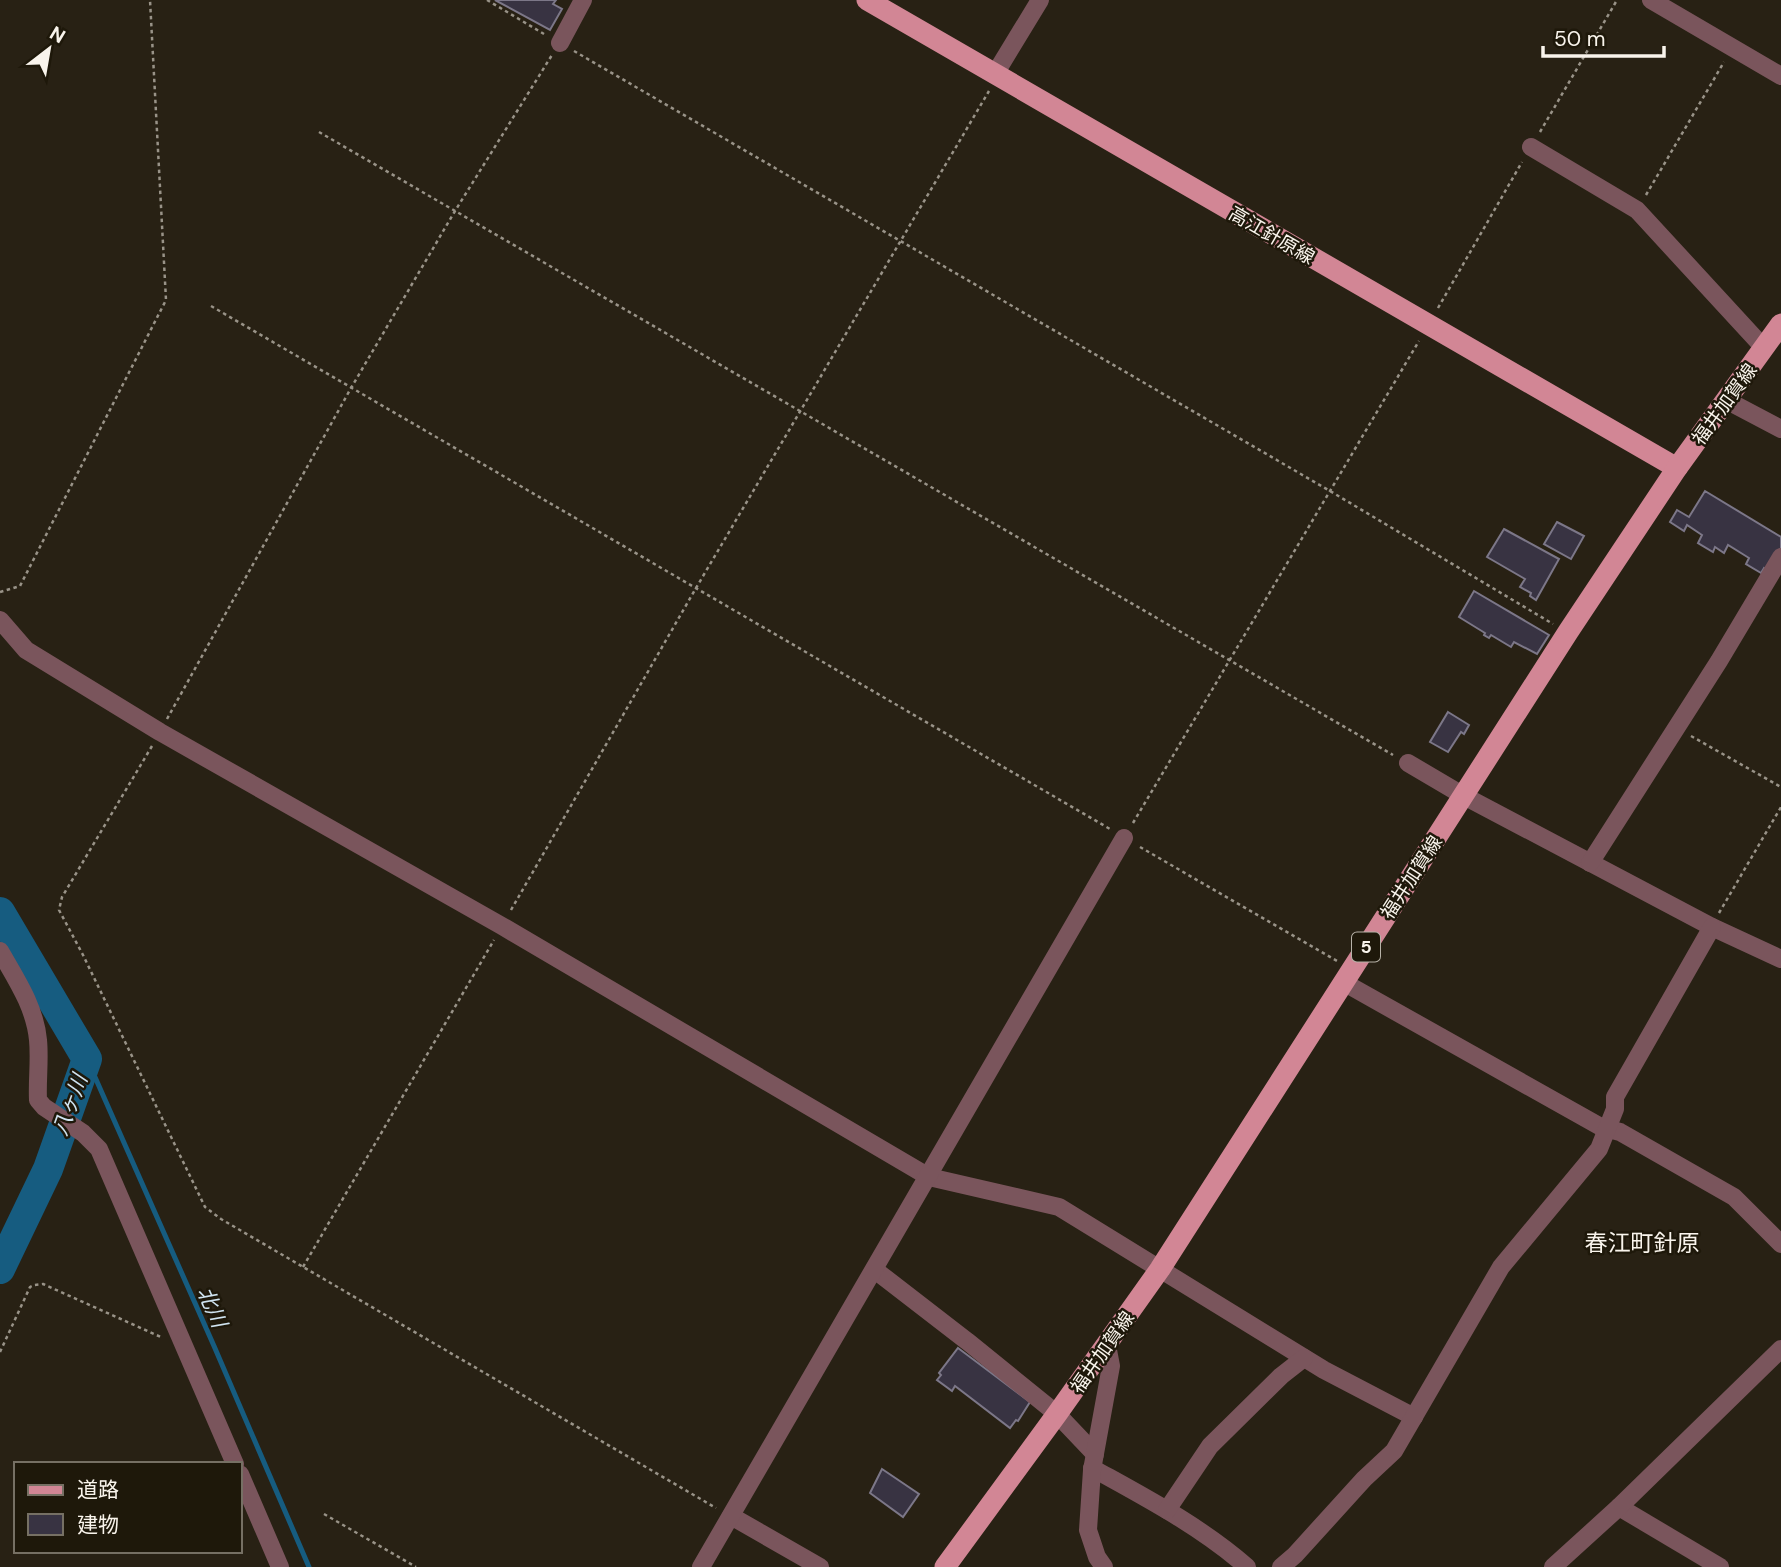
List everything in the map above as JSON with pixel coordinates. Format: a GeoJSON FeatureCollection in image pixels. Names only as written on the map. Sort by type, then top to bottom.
{"type":"FeatureCollection","features":[{"type":"Feature","properties":{"kind":"main road","name":"高江針原線"},"geometry":{"type":"LineString","coordinates":[[867,0],[1677,468]]}},
{"type":"Feature","properties":{"kind":"main road","name":"福井加賀線"},"geometry":{"type":"LineString","coordinates":[[944,1567],[1057,1415],[1160,1269],[1567,632],[1677,468],[1781,324]]}},
{"type":"Feature","properties":{"kind":"street"},"geometry":{"type":"LineString","coordinates":[[559,43],[583,0]]}},
{"type":"Feature","properties":{"kind":"street"},"geometry":{"type":"LineString","coordinates":[[996,75],[1040,0]]}},
{"type":"Feature","properties":{"kind":"street"},"geometry":{"type":"LineString","coordinates":[[1651,0],[1781,76]]}},
{"type":"Feature","properties":{"kind":"street"},"geometry":{"type":"LineString","coordinates":[[1531,147],[1637,210],[1764,348]]}},
{"type":"Feature","properties":{"kind":"street"},"geometry":{"type":"LineString","coordinates":[[1726,400],[1781,429]]}},
{"type":"Feature","properties":{"kind":"street"},"geometry":{"type":"LineString","coordinates":[[1590,863],[1779,564]]}},
{"type":"Feature","properties":{"kind":"street"},"geometry":{"type":"LineString","coordinates":[[0,620],[26,650],[160,732],[502,926],[929,1177],[1059,1207],[1304,1358],[1414,1417]]}},
{"type":"Feature","properties":{"kind":"street"},"geometry":{"type":"LineString","coordinates":[[1408,763],[1590,863],[1712,927],[1781,959]]}},
{"type":"Feature","properties":{"kind":"street"},"geometry":{"type":"LineString","coordinates":[[701,1567],[1124,838]]}},
{"type":"Feature","properties":{"kind":"street"},"geometry":{"type":"LineString","coordinates":[[1281,1567],[1394,1451],[1501,1267],[1599,1149],[1615,1109],[1615,1097],[1712,927]]}},
{"type":"Feature","properties":{"kind":"street"},"geometry":{"type":"LineString","coordinates":[[0,951],[32,1014],[38,1041],[38,1100],[44,1108],[83,1133],[99,1149],[234,1462]]}},
{"type":"Feature","properties":{"kind":"street"},"geometry":{"type":"LineString","coordinates":[[1347,975],[1606,1130],[1620,1132],[1734,1197],[1781,1244]]}},
{"type":"Feature","properties":{"kind":"street"},"geometry":{"type":"LineString","coordinates":[[875,1270],[1057,1415],[1093,1461],[1217,1542],[1247,1567]]}},
{"type":"Feature","properties":{"kind":"street"},"geometry":{"type":"LineString","coordinates":[[1104,1567],[1097,1557],[1088,1530],[1093,1461],[1111,1366],[1107,1345]]}},
{"type":"Feature","properties":{"kind":"street"},"geometry":{"type":"LineString","coordinates":[[1553,1567],[1619,1507],[1781,1349]]}},
{"type":"Feature","properties":{"kind":"street"},"geometry":{"type":"LineString","coordinates":[[1167,1510],[1210,1446],[1281,1376],[1304,1358]]}},
{"type":"Feature","properties":{"kind":"street"},"geometry":{"type":"LineString","coordinates":[[242,1479],[281,1567]]}},
{"type":"Feature","properties":{"kind":"street"},"geometry":{"type":"LineString","coordinates":[[1619,1507],[1720,1567]]}},
{"type":"Feature","properties":{"kind":"street"},"geometry":{"type":"LineString","coordinates":[[731,1516],[820,1567]]}},
{"type":"Feature","properties":{"kind":"path"},"geometry":{"type":"LineString","coordinates":[[0,592],[20,586],[166,300],[150,0]]}},
{"type":"Feature","properties":{"kind":"path"},"geometry":{"type":"LineString","coordinates":[[487,0],[1331,491],[1567,632]]}},
{"type":"Feature","properties":{"kind":"path"},"geometry":{"type":"LineString","coordinates":[[1124,838],[1331,491],[1617,0]]}},
{"type":"Feature","properties":{"kind":"path"},"geometry":{"type":"LineString","coordinates":[[559,43],[455,211],[351,388],[160,732],[62,897],[59,910],[205,1207],[221,1220],[731,1516]]}},
{"type":"Feature","properties":{"kind":"path"},"geometry":{"type":"LineString","coordinates":[[1637,210],[1732,47]]}},
{"type":"Feature","properties":{"kind":"path"},"geometry":{"type":"LineString","coordinates":[[303,1267],[996,75]]}},
{"type":"Feature","properties":{"kind":"path"},"geometry":{"type":"LineString","coordinates":[[319,132],[1408,763]]}},
{"type":"Feature","properties":{"kind":"path"},"geometry":{"type":"LineString","coordinates":[[211,306],[1124,838],[1347,975]]}},
{"type":"Feature","properties":{"kind":"path"},"geometry":{"type":"LineString","coordinates":[[1676,727],[1781,787]]}},
{"type":"Feature","properties":{"kind":"path"},"geometry":{"type":"LineString","coordinates":[[1712,927],[1781,807]]}},
{"type":"Feature","properties":{"kind":"path"},"geometry":{"type":"LineString","coordinates":[[0,1352],[30,1287],[43,1284],[155,1336],[181,1338]]}},
{"type":"Feature","properties":{"kind":"path"},"geometry":{"type":"LineString","coordinates":[[324,1514],[416,1567]]}},
{"type":"Feature","properties":{"kind":"building"},"geometry":{"type":"Polygon","coordinates":[[[495,0],[556,0],[553,4],[562,9],[550,30],[495,0]]]}},
{"type":"Feature","properties":{"kind":"building"},"geometry":{"type":"Polygon","coordinates":[[[1705,491],[1781,537],[1781,548],[1767,571],[1764,568],[1761,573],[1746,564],[1749,558],[1728,545],[1724,553],[1715,547],[1713,552],[1698,543],[1702,535],[1687,525],[1684,531],[1670,522],[1677,510],[1689,517],[1705,491]]]}},
{"type":"Feature","properties":{"kind":"building"},"geometry":{"type":"Polygon","coordinates":[[[1557,522],[1584,536],[1571,559],[1544,544],[1557,522]]]}},
{"type":"Feature","properties":{"kind":"building"},"geometry":{"type":"Polygon","coordinates":[[[1504,529],[1559,559],[1536,600],[1530,596],[1531,593],[1520,587],[1525,579],[1487,557],[1504,529]]]}},
{"type":"Feature","properties":{"kind":"building"},"geometry":{"type":"Polygon","coordinates":[[[1474,591],[1549,635],[1537,654],[1514,642],[1511,647],[1491,635],[1489,638],[1459,617],[1474,591]]]}},
{"type":"Feature","properties":{"kind":"building"},"geometry":{"type":"Polygon","coordinates":[[[1448,712],[1469,725],[1448,752],[1430,742],[1448,712]]]}},
{"type":"Feature","properties":{"kind":"building"},"geometry":{"type":"Polygon","coordinates":[[[958,1348],[1030,1402],[1010,1428],[955,1386],[952,1391],[937,1380],[941,1375],[939,1373],[958,1348]]]}},
{"type":"Feature","properties":{"kind":"building"},"geometry":{"type":"Polygon","coordinates":[[[882,1469],[919,1494],[903,1517],[870,1493],[882,1469]]]}},
{"type":"Feature","properties":{"kind":"waterway","name":"八ヶ川"},"geometry":{"type":"LineString","coordinates":[[0,912],[87,1059],[48,1169],[0,1269]]}},
{"type":"Feature","properties":{"kind":"waterway","name":"北川"},"geometry":{"type":"LineString","coordinates":[[87,1059],[309,1567]]}},
{"type":"Feature","properties":{"kind":"district","name":"春江町針原"},"geometry":{"type":"Point","coordinates":[1642,1243]}}]}
